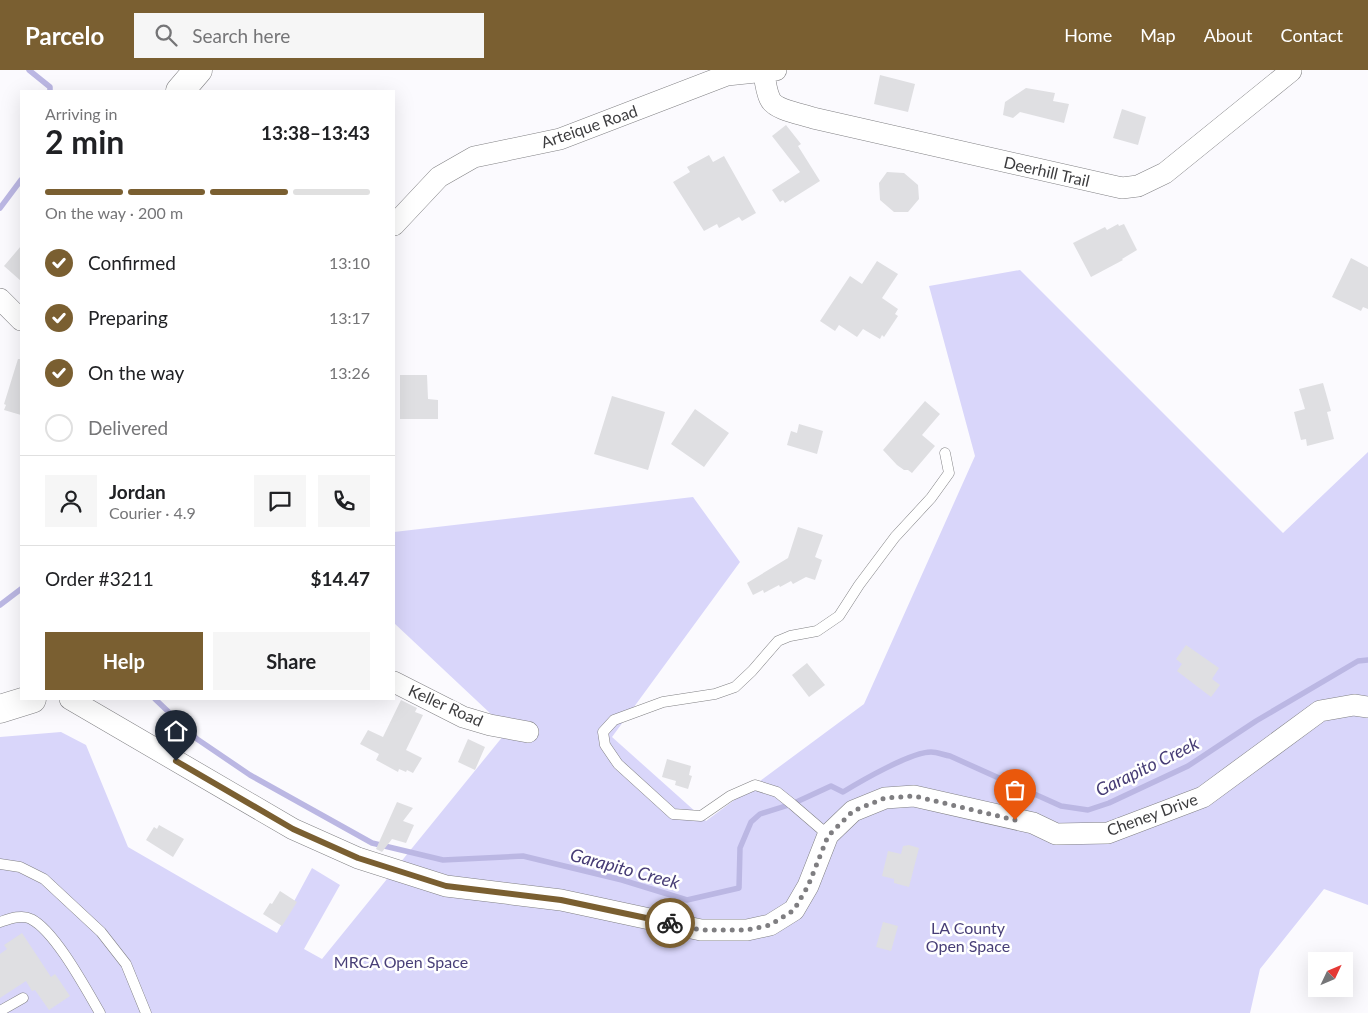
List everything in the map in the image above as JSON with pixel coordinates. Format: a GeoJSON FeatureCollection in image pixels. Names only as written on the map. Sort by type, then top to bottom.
{"type":"FeatureCollection","features":[{"type":"Feature","properties":{"kind":"main road"},"geometry":{"type":"LineString","coordinates":[[181,90],[198,70]]}},
{"type":"Feature","properties":{"kind":"main road"},"geometry":{"type":"LineString","coordinates":[[0,709],[29,700]]}},
{"type":"Feature","properties":{"kind":"street","name":"Deerhill Trail"},"geometry":{"type":"LineString","coordinates":[[770,71],[770,99],[778,107],[814,118],[1122,188],[1138,186],[1151,181],[1171,169],[1292,70]]}},
{"type":"Feature","properties":{"kind":"street","name":"Arteique Road"},"geometry":{"type":"LineString","coordinates":[[395,224],[439,177],[474,157],[560,139],[727,75],[770,71]]}},
{"type":"Feature","properties":{"kind":"street"},"geometry":{"type":"LineString","coordinates":[[0,299],[20,319]]}},
{"type":"Feature","properties":{"kind":"street","name":"Keller Road"},"geometry":{"type":"LineString","coordinates":[[395,683],[463,717],[490,725],[528,732]]}},
{"type":"Feature","properties":{"kind":"street","name":"Cheney Drive"},"geometry":{"type":"LineString","coordinates":[[72,700],[293,829],[358,858],[446,886],[561,900],[701,930],[747,930],[770,925],[794,910],[808,886],[828,836],[853,811],[885,798],[914,796],[1033,824],[1056,834],[1108,833],[1203,797],[1320,711],[1354,705],[1368,707]]}},
{"type":"Feature","properties":{"kind":"lane"},"geometry":{"type":"LineString","coordinates":[[828,836],[777,792],[755,785],[730,796],[700,816],[673,814],[618,764],[605,745],[603,732],[614,720],[663,702],[715,694],[735,687],[778,641],[790,636],[817,630],[839,616],[859,585],[895,537],[931,498],[949,474],[945,453]]}},
{"type":"Feature","properties":{"kind":"lane"},"geometry":{"type":"LineString","coordinates":[[0,864],[20,867],[44,879],[100,932],[126,964],[146,1013]]}},
{"type":"Feature","properties":{"kind":"lane"},"geometry":{"type":"LineString","coordinates":[[0,922],[13,918],[30,918],[52,937],[100,1013]]}},
{"type":"Feature","properties":{"kind":"lane"},"geometry":{"type":"LineString","coordinates":[[0,1011],[22,998]]}},
{"type":"Feature","properties":{"kind":"green space"},"geometry":{"type":"Polygon","coordinates":[[[1020,270],[1283,533],[1368,452],[1368,905],[1324,889],[1260,969],[1250,1013],[0,1013],[0,737],[61,732],[86,745],[128,847],[277,933],[312,868],[340,885],[304,949],[322,959],[508,730],[395,624],[395,532],[693,497],[740,562],[612,737],[706,821],[864,704],[975,456],[929,286],[1020,270]]]}},
{"type":"Feature","properties":{"kind":"building"},"geometry":{"type":"Polygon","coordinates":[[[880,75],[915,84],[908,112],[874,104],[880,75]]]}},
{"type":"Feature","properties":{"kind":"building"},"geometry":{"type":"Polygon","coordinates":[[[1026,88],[1055,93],[1053,101],[1069,104],[1064,123],[1020,112],[1013,118],[1003,115],[1005,102],[1026,88]]]}},
{"type":"Feature","properties":{"kind":"building"},"geometry":{"type":"Polygon","coordinates":[[[1122,109],[1146,117],[1138,145],[1113,138],[1122,109]]]}},
{"type":"Feature","properties":{"kind":"building"},"geometry":{"type":"Polygon","coordinates":[[[786,125],[801,144],[798,146],[820,181],[785,203],[783,200],[780,202],[772,190],[800,172],[772,136],[786,125]]]}},
{"type":"Feature","properties":{"kind":"building"},"geometry":{"type":"Polygon","coordinates":[[[709,155],[713,162],[724,156],[756,213],[742,221],[739,217],[719,228],[717,224],[704,231],[673,182],[690,172],[687,167],[709,155]]]}},
{"type":"Feature","properties":{"kind":"building"},"geometry":{"type":"Polygon","coordinates":[[[887,172],[904,173],[918,185],[919,199],[908,212],[894,212],[880,200],[879,183],[887,172]]]}},
{"type":"Feature","properties":{"kind":"building"},"geometry":{"type":"Polygon","coordinates":[[[1118,224],[1119,226],[1124,224],[1137,250],[1123,260],[1091,277],[1073,243],[1105,227],[1107,230],[1118,224]]]}},
{"type":"Feature","properties":{"kind":"building"},"geometry":{"type":"Polygon","coordinates":[[[20,247],[20,280],[4,266],[20,247]]]}},
{"type":"Feature","properties":{"kind":"building"},"geometry":{"type":"Polygon","coordinates":[[[1351,258],[1368,267],[1368,309],[1363,307],[1361,311],[1332,297],[1351,258]]]}},
{"type":"Feature","properties":{"kind":"building"},"geometry":{"type":"Polygon","coordinates":[[[877,261],[898,274],[882,298],[898,309],[895,314],[898,316],[884,337],[882,335],[880,339],[863,329],[857,337],[839,325],[835,331],[820,321],[850,276],[862,284],[877,261]]]}},
{"type":"Feature","properties":{"kind":"building"},"geometry":{"type":"Polygon","coordinates":[[[18,359],[20,359],[20,415],[4,410],[6,405],[4,404],[18,359]]]}},
{"type":"Feature","properties":{"kind":"building"},"geometry":{"type":"Polygon","coordinates":[[[400,375],[427,375],[428,399],[438,400],[438,419],[400,419],[400,375]]]}},
{"type":"Feature","properties":{"kind":"building"},"geometry":{"type":"Polygon","coordinates":[[[1323,383],[1331,411],[1327,412],[1334,439],[1307,446],[1306,439],[1301,440],[1294,412],[1305,409],[1299,389],[1323,383]]]}},
{"type":"Feature","properties":{"kind":"building"},"geometry":{"type":"Polygon","coordinates":[[[612,396],[665,412],[648,470],[594,454],[612,396]]]}},
{"type":"Feature","properties":{"kind":"building"},"geometry":{"type":"Polygon","coordinates":[[[925,401],[940,414],[922,435],[935,446],[912,473],[897,465],[883,450],[925,401]]]}},
{"type":"Feature","properties":{"kind":"building"},"geometry":{"type":"Polygon","coordinates":[[[695,409],[729,433],[704,467],[671,444],[695,409]]]}},
{"type":"Feature","properties":{"kind":"building"},"geometry":{"type":"Polygon","coordinates":[[[799,424],[823,431],[817,454],[787,445],[791,431],[797,433],[799,424]]]}},
{"type":"Feature","properties":{"kind":"building"},"geometry":{"type":"Polygon","coordinates":[[[798,527],[823,535],[815,557],[822,560],[815,580],[806,577],[793,584],[791,581],[764,593],[763,590],[753,595],[747,583],[788,558],[798,527]]]}},
{"type":"Feature","properties":{"kind":"building"},"geometry":{"type":"Polygon","coordinates":[[[1186,645],[1219,668],[1212,679],[1220,685],[1211,697],[1177,671],[1182,664],[1176,659],[1186,645]]]}},
{"type":"Feature","properties":{"kind":"building"},"geometry":{"type":"Polygon","coordinates":[[[807,663],[825,685],[809,697],[792,675],[807,663]]]}},
{"type":"Feature","properties":{"kind":"building"},"geometry":{"type":"Polygon","coordinates":[[[401,700],[417,708],[415,712],[423,715],[406,750],[422,758],[413,773],[399,769],[398,772],[376,760],[379,754],[360,744],[368,730],[383,737],[401,700]]]}},
{"type":"Feature","properties":{"kind":"building"},"geometry":{"type":"Polygon","coordinates":[[[468,739],[485,747],[475,770],[458,762],[468,739]]]}},
{"type":"Feature","properties":{"kind":"building"},"geometry":{"type":"Polygon","coordinates":[[[667,759],[691,766],[689,775],[692,776],[688,789],[675,785],[676,781],[662,777],[667,759]]]}},
{"type":"Feature","properties":{"kind":"building"},"geometry":{"type":"Polygon","coordinates":[[[397,802],[413,808],[403,821],[414,825],[406,843],[392,839],[382,852],[376,849],[397,802]]]}},
{"type":"Feature","properties":{"kind":"building"},"geometry":{"type":"Polygon","coordinates":[[[159,825],[184,839],[173,857],[146,840],[154,827],[157,829],[159,825]]]}},
{"type":"Feature","properties":{"kind":"building"},"geometry":{"type":"Polygon","coordinates":[[[909,845],[919,848],[909,887],[894,883],[894,879],[882,876],[888,851],[901,854],[903,846],[909,845]]]}},
{"type":"Feature","properties":{"kind":"building"},"geometry":{"type":"Polygon","coordinates":[[[280,891],[297,902],[282,926],[263,914],[280,891]]]}},
{"type":"Feature","properties":{"kind":"building"},"geometry":{"type":"Polygon","coordinates":[[[883,922],[898,926],[891,951],[876,947],[883,922]]]}},
{"type":"Feature","properties":{"kind":"building"},"geometry":{"type":"Polygon","coordinates":[[[22,933],[51,977],[55,974],[70,996],[49,1010],[35,990],[32,991],[26,981],[0,998],[0,954],[7,949],[4,945],[22,933]]]}},
{"type":"Feature","properties":{"kind":"waterway"},"geometry":{"type":"LineString","coordinates":[[29,70],[50,87],[50,90]]}},
{"type":"Feature","properties":{"kind":"waterway"},"geometry":{"type":"LineString","coordinates":[[0,208],[20,181]]}},
{"type":"Feature","properties":{"kind":"waterway","name":"Garapito Creek"},"geometry":{"type":"LineString","coordinates":[[0,605],[20,590]]}},
{"type":"Feature","properties":{"kind":"waterway","name":"Garapito Creek"},"geometry":{"type":"LineString","coordinates":[[156,700],[197,739],[250,775],[372,843],[443,860],[523,856],[622,880],[687,900],[739,888],[740,848],[751,822],[760,814],[792,804],[831,786],[843,792],[886,768],[922,753],[936,752],[950,756],[1061,806],[1088,810],[1109,803],[1188,766],[1256,721],[1358,661],[1368,660]]}},
{"type":"Feature","properties":{"kind":"way so far"},"geometry":{"type":"LineString","coordinates":[[670,923],[701,930],[747,930],[770,925],[794,910],[808,886],[828,836],[853,811],[885,798],[914,796],[1015,820]]}},
{"type":"Feature","properties":{"kind":"route"},"geometry":{"type":"LineString","coordinates":[[176,761],[293,829],[358,858],[446,886],[561,900],[670,923]]}},
{"type":"Feature","properties":{"kind":"park label","name":"LA County Open Space"},"geometry":{"type":"Point","coordinates":[968,936]}},
{"type":"Feature","properties":{"kind":"park label","name":"MRCA Open Space"},"geometry":{"type":"Point","coordinates":[401,961]}}]}
